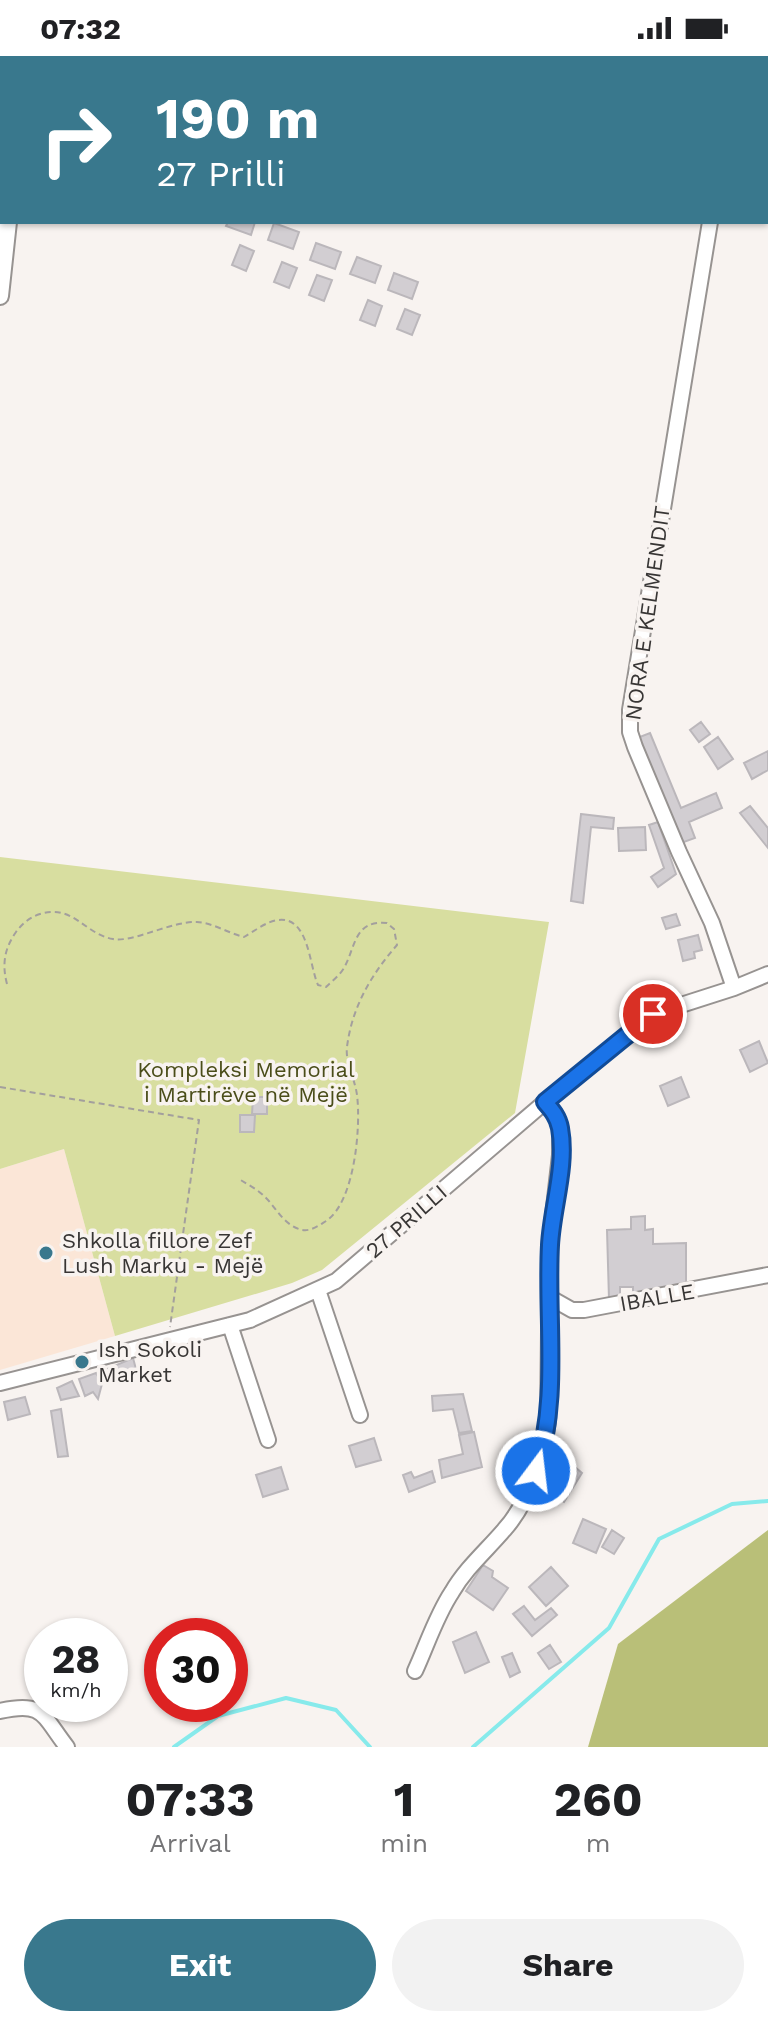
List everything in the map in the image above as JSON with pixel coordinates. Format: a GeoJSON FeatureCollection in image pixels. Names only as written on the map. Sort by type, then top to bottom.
{"type":"FeatureCollection","features":[{"type":"Feature","properties":{"kind":"main road"},"geometry":{"type":"LineString","coordinates":[[0,296],[8,224]]}},
{"type":"Feature","properties":{"kind":"street","name":"NORA E KELMENDIT"},"geometry":{"type":"LineString","coordinates":[[710,224],[669,459],[630,724],[635,747],[712,923],[734,988]]}},
{"type":"Feature","properties":{"kind":"street","name":"27 PRILLI"},"geometry":{"type":"LineString","coordinates":[[0,1383],[230,1325],[274,1311],[336,1281],[653,1014],[768,974]]}},
{"type":"Feature","properties":{"kind":"street"},"geometry":{"type":"LineString","coordinates":[[415,1671],[450,1594],[471,1564],[506,1528],[527,1496],[543,1449],[548,1422],[550,1242],[560,1155],[560,1129],[555,1114],[545,1102]]}},
{"type":"Feature","properties":{"kind":"street","name":"IBALLE"},"geometry":{"type":"LineString","coordinates":[[549,1297],[572,1310],[584,1310],[768,1275]]}},
{"type":"Feature","properties":{"kind":"street"},"geometry":{"type":"LineString","coordinates":[[318,1290],[360,1415]]}},
{"type":"Feature","properties":{"kind":"street"},"geometry":{"type":"LineString","coordinates":[[230,1325],[268,1440]]}},
{"type":"Feature","properties":{"kind":"street"},"geometry":{"type":"LineString","coordinates":[[0,1711],[20,1706],[32,1707],[42,1714],[67,1747]]}},
{"type":"Feature","properties":{"kind":"path"},"geometry":{"type":"LineString","coordinates":[[7,984],[2,967],[10,941],[22,924],[35,915],[55,910],[112,939],[168,925],[196,922],[211,924],[244,937],[278,920],[293,922],[301,930],[318,985],[326,987],[341,972],[364,927],[371,923],[387,923],[394,929],[397,945],[370,979],[353,1017],[346,1052],[357,1092],[359,1127],[349,1181],[340,1206],[331,1218],[317,1227],[301,1230],[285,1222],[264,1196],[239,1179]]}},
{"type":"Feature","properties":{"kind":"path"},"geometry":{"type":"LineString","coordinates":[[0,1087],[199,1120],[168,1340]]}},
{"type":"Feature","properties":{"kind":"shaded area","name":"Shkolla fillore Zef Lush Marku - Mejë"},"geometry":{"type":"Polygon","coordinates":[[[64,1149],[115,1336],[0,1370],[0,1169],[64,1149]]]}},
{"type":"Feature","properties":{"kind":"green space","name":"Kompleksi Memorial i Martirëve në Mejë"},"geometry":{"type":"Polygon","coordinates":[[[0,857],[549,922],[515,1113],[322,1270],[292,1283],[115,1336],[64,1149],[0,1169],[0,857]]]}},
{"type":"Feature","properties":{"kind":"green space"},"geometry":{"type":"Polygon","coordinates":[[[768,1530],[768,1747],[588,1747],[618,1644],[768,1530]]]}},
{"type":"Feature","properties":{"kind":"building"},"geometry":{"type":"Polygon","coordinates":[[[227,224],[254,224],[251,235],[227,224]]]}},
{"type":"Feature","properties":{"kind":"building"},"geometry":{"type":"Polygon","coordinates":[[[274,224],[299,232],[293,249],[268,240],[274,224]]]}},
{"type":"Feature","properties":{"kind":"building"},"geometry":{"type":"Polygon","coordinates":[[[316,243],[341,252],[335,269],[310,260],[316,243]]]}},
{"type":"Feature","properties":{"kind":"building"},"geometry":{"type":"Polygon","coordinates":[[[240,245],[254,251],[246,271],[232,265],[240,245]]]}},
{"type":"Feature","properties":{"kind":"building"},"geometry":{"type":"Polygon","coordinates":[[[357,257],[381,266],[375,283],[350,274],[357,257]]]}},
{"type":"Feature","properties":{"kind":"building"},"geometry":{"type":"Polygon","coordinates":[[[282,262],[297,268],[289,288],[274,282],[282,262]]]}},
{"type":"Feature","properties":{"kind":"building"},"geometry":{"type":"Polygon","coordinates":[[[394,273],[418,282],[412,299],[388,290],[394,273]]]}},
{"type":"Feature","properties":{"kind":"building"},"geometry":{"type":"Polygon","coordinates":[[[317,275],[332,280],[324,301],[309,295],[317,275]]]}},
{"type":"Feature","properties":{"kind":"building"},"geometry":{"type":"Polygon","coordinates":[[[368,300],[382,306],[375,326],[360,320],[368,300]]]}},
{"type":"Feature","properties":{"kind":"building"},"geometry":{"type":"Polygon","coordinates":[[[405,309],[420,315],[412,335],[397,329],[405,309]]]}},
{"type":"Feature","properties":{"kind":"building"},"geometry":{"type":"Polygon","coordinates":[[[701,722],[710,734],[699,742],[690,730],[701,722]]]}},
{"type":"Feature","properties":{"kind":"building"},"geometry":{"type":"Polygon","coordinates":[[[650,733],[681,808],[716,793],[722,808],[689,822],[695,838],[681,843],[637,738],[650,733]]]}},
{"type":"Feature","properties":{"kind":"building"},"geometry":{"type":"Polygon","coordinates":[[[718,737],[733,759],[718,769],[704,747],[718,737]]]}},
{"type":"Feature","properties":{"kind":"building"},"geometry":{"type":"Polygon","coordinates":[[[768,751],[768,770],[752,779],[744,763],[768,751]]]}},
{"type":"Feature","properties":{"kind":"building"},"geometry":{"type":"Polygon","coordinates":[[[750,806],[768,828],[768,848],[740,813],[750,806]]]}},
{"type":"Feature","properties":{"kind":"building"},"geometry":{"type":"Polygon","coordinates":[[[581,814],[614,818],[613,829],[591,827],[583,903],[571,901],[581,814]]]}},
{"type":"Feature","properties":{"kind":"building"},"geometry":{"type":"Polygon","coordinates":[[[658,822],[676,874],[658,887],[651,877],[664,868],[649,825],[658,822]]]}},
{"type":"Feature","properties":{"kind":"building"},"geometry":{"type":"Polygon","coordinates":[[[645,827],[646,850],[619,851],[618,828],[645,827]]]}},
{"type":"Feature","properties":{"kind":"building"},"geometry":{"type":"Polygon","coordinates":[[[676,914],[680,925],[666,929],[662,918],[676,914]]]}},
{"type":"Feature","properties":{"kind":"building"},"geometry":{"type":"Polygon","coordinates":[[[698,935],[702,950],[694,952],[695,958],[683,961],[678,940],[698,935]]]}},
{"type":"Feature","properties":{"kind":"building"},"geometry":{"type":"Polygon","coordinates":[[[759,1041],[768,1063],[750,1072],[740,1050],[759,1041]]]}},
{"type":"Feature","properties":{"kind":"building"},"geometry":{"type":"Polygon","coordinates":[[[681,1077],[689,1097],[668,1106],[660,1086],[681,1077]]]}},
{"type":"Feature","properties":{"kind":"building"},"geometry":{"type":"Polygon","coordinates":[[[253,1097],[267,1097],[267,1114],[252,1114],[253,1097]]]}},
{"type":"Feature","properties":{"kind":"building"},"geometry":{"type":"Polygon","coordinates":[[[240,1115],[255,1115],[254,1132],[240,1132],[240,1115]]]}},
{"type":"Feature","properties":{"kind":"building"},"geometry":{"type":"Polygon","coordinates":[[[645,1216],[645,1230],[653,1229],[653,1244],[686,1243],[686,1285],[633,1293],[633,1287],[620,1287],[620,1299],[609,1299],[607,1230],[631,1229],[631,1217],[645,1216]]]}},
{"type":"Feature","properties":{"kind":"building"},"geometry":{"type":"Polygon","coordinates":[[[133,1358],[136,1369],[109,1378],[107,1369],[133,1358]]]}},
{"type":"Feature","properties":{"kind":"building"},"geometry":{"type":"Polygon","coordinates":[[[96,1373],[102,1384],[98,1399],[93,1392],[85,1396],[79,1379],[96,1373]]]}},
{"type":"Feature","properties":{"kind":"building"},"geometry":{"type":"Polygon","coordinates":[[[72,1381],[79,1396],[61,1400],[57,1388],[72,1381]]]}},
{"type":"Feature","properties":{"kind":"building"},"geometry":{"type":"Polygon","coordinates":[[[463,1394],[472,1431],[459,1433],[453,1409],[433,1411],[432,1396],[463,1394]]]}},
{"type":"Feature","properties":{"kind":"building"},"geometry":{"type":"Polygon","coordinates":[[[25,1397],[30,1414],[8,1420],[4,1402],[25,1397]]]}},
{"type":"Feature","properties":{"kind":"building"},"geometry":{"type":"Polygon","coordinates":[[[61,1409],[68,1456],[58,1457],[51,1411],[61,1409]]]}},
{"type":"Feature","properties":{"kind":"building"},"geometry":{"type":"Polygon","coordinates":[[[474,1432],[482,1467],[442,1478],[439,1460],[463,1454],[459,1435],[474,1432]]]}},
{"type":"Feature","properties":{"kind":"building"},"geometry":{"type":"Polygon","coordinates":[[[374,1438],[381,1460],[356,1467],[349,1446],[374,1438]]]}},
{"type":"Feature","properties":{"kind":"building"},"geometry":{"type":"Polygon","coordinates":[[[569,1462],[582,1473],[564,1502],[547,1492],[560,1471],[564,1475],[569,1462]]]}},
{"type":"Feature","properties":{"kind":"building"},"geometry":{"type":"Polygon","coordinates":[[[281,1467],[288,1489],[263,1497],[256,1475],[281,1467]]]}},
{"type":"Feature","properties":{"kind":"building"},"geometry":{"type":"Polygon","coordinates":[[[432,1471],[435,1482],[409,1492],[403,1475],[411,1472],[414,1478],[432,1471]]]}},
{"type":"Feature","properties":{"kind":"building"},"geometry":{"type":"Polygon","coordinates":[[[583,1519],[606,1529],[596,1553],[573,1543],[583,1519]]]}},
{"type":"Feature","properties":{"kind":"building"},"geometry":{"type":"Polygon","coordinates":[[[612,1530],[624,1538],[614,1554],[602,1547],[612,1530]]]}},
{"type":"Feature","properties":{"kind":"building"},"geometry":{"type":"Polygon","coordinates":[[[483,1565],[493,1571],[492,1577],[508,1588],[493,1610],[466,1591],[483,1565]]]}},
{"type":"Feature","properties":{"kind":"building"},"geometry":{"type":"Polygon","coordinates":[[[551,1567],[568,1586],[546,1606],[529,1587],[551,1567]]]}},
{"type":"Feature","properties":{"kind":"building"},"geometry":{"type":"Polygon","coordinates":[[[524,1606],[535,1620],[551,1608],[557,1615],[532,1636],[513,1614],[524,1606]]]}},
{"type":"Feature","properties":{"kind":"building"},"geometry":{"type":"Polygon","coordinates":[[[476,1632],[489,1662],[465,1673],[453,1642],[476,1632]]]}},
{"type":"Feature","properties":{"kind":"building"},"geometry":{"type":"Polygon","coordinates":[[[550,1645],[561,1662],[549,1669],[538,1653],[550,1645]]]}},
{"type":"Feature","properties":{"kind":"building"},"geometry":{"type":"Polygon","coordinates":[[[512,1653],[520,1672],[510,1677],[502,1657],[512,1653]]]}},
{"type":"Feature","properties":{"kind":"waterway"},"geometry":{"type":"LineString","coordinates":[[473,1747],[609,1628],[659,1539],[732,1504],[768,1501]]}},
{"type":"Feature","properties":{"kind":"waterway"},"geometry":{"type":"LineString","coordinates":[[174,1747],[218,1716],[286,1698],[336,1710],[370,1747]]}},
{"type":"Feature","properties":{"kind":"place","name":"Shkolla fillore Zef Lush Marku - Mejë"},"geometry":{"type":"Point","coordinates":[46,1253]}},
{"type":"Feature","properties":{"kind":"place","name":"Ish Sokoli Market"},"geometry":{"type":"Point","coordinates":[82,1362]}},
{"type":"Feature","properties":{"kind":"route"},"geometry":{"type":"LineString","coordinates":[[536,1471],[548,1422],[550,1242],[560,1155],[560,1129],[555,1114],[545,1102],[653,1014]]}}]}
